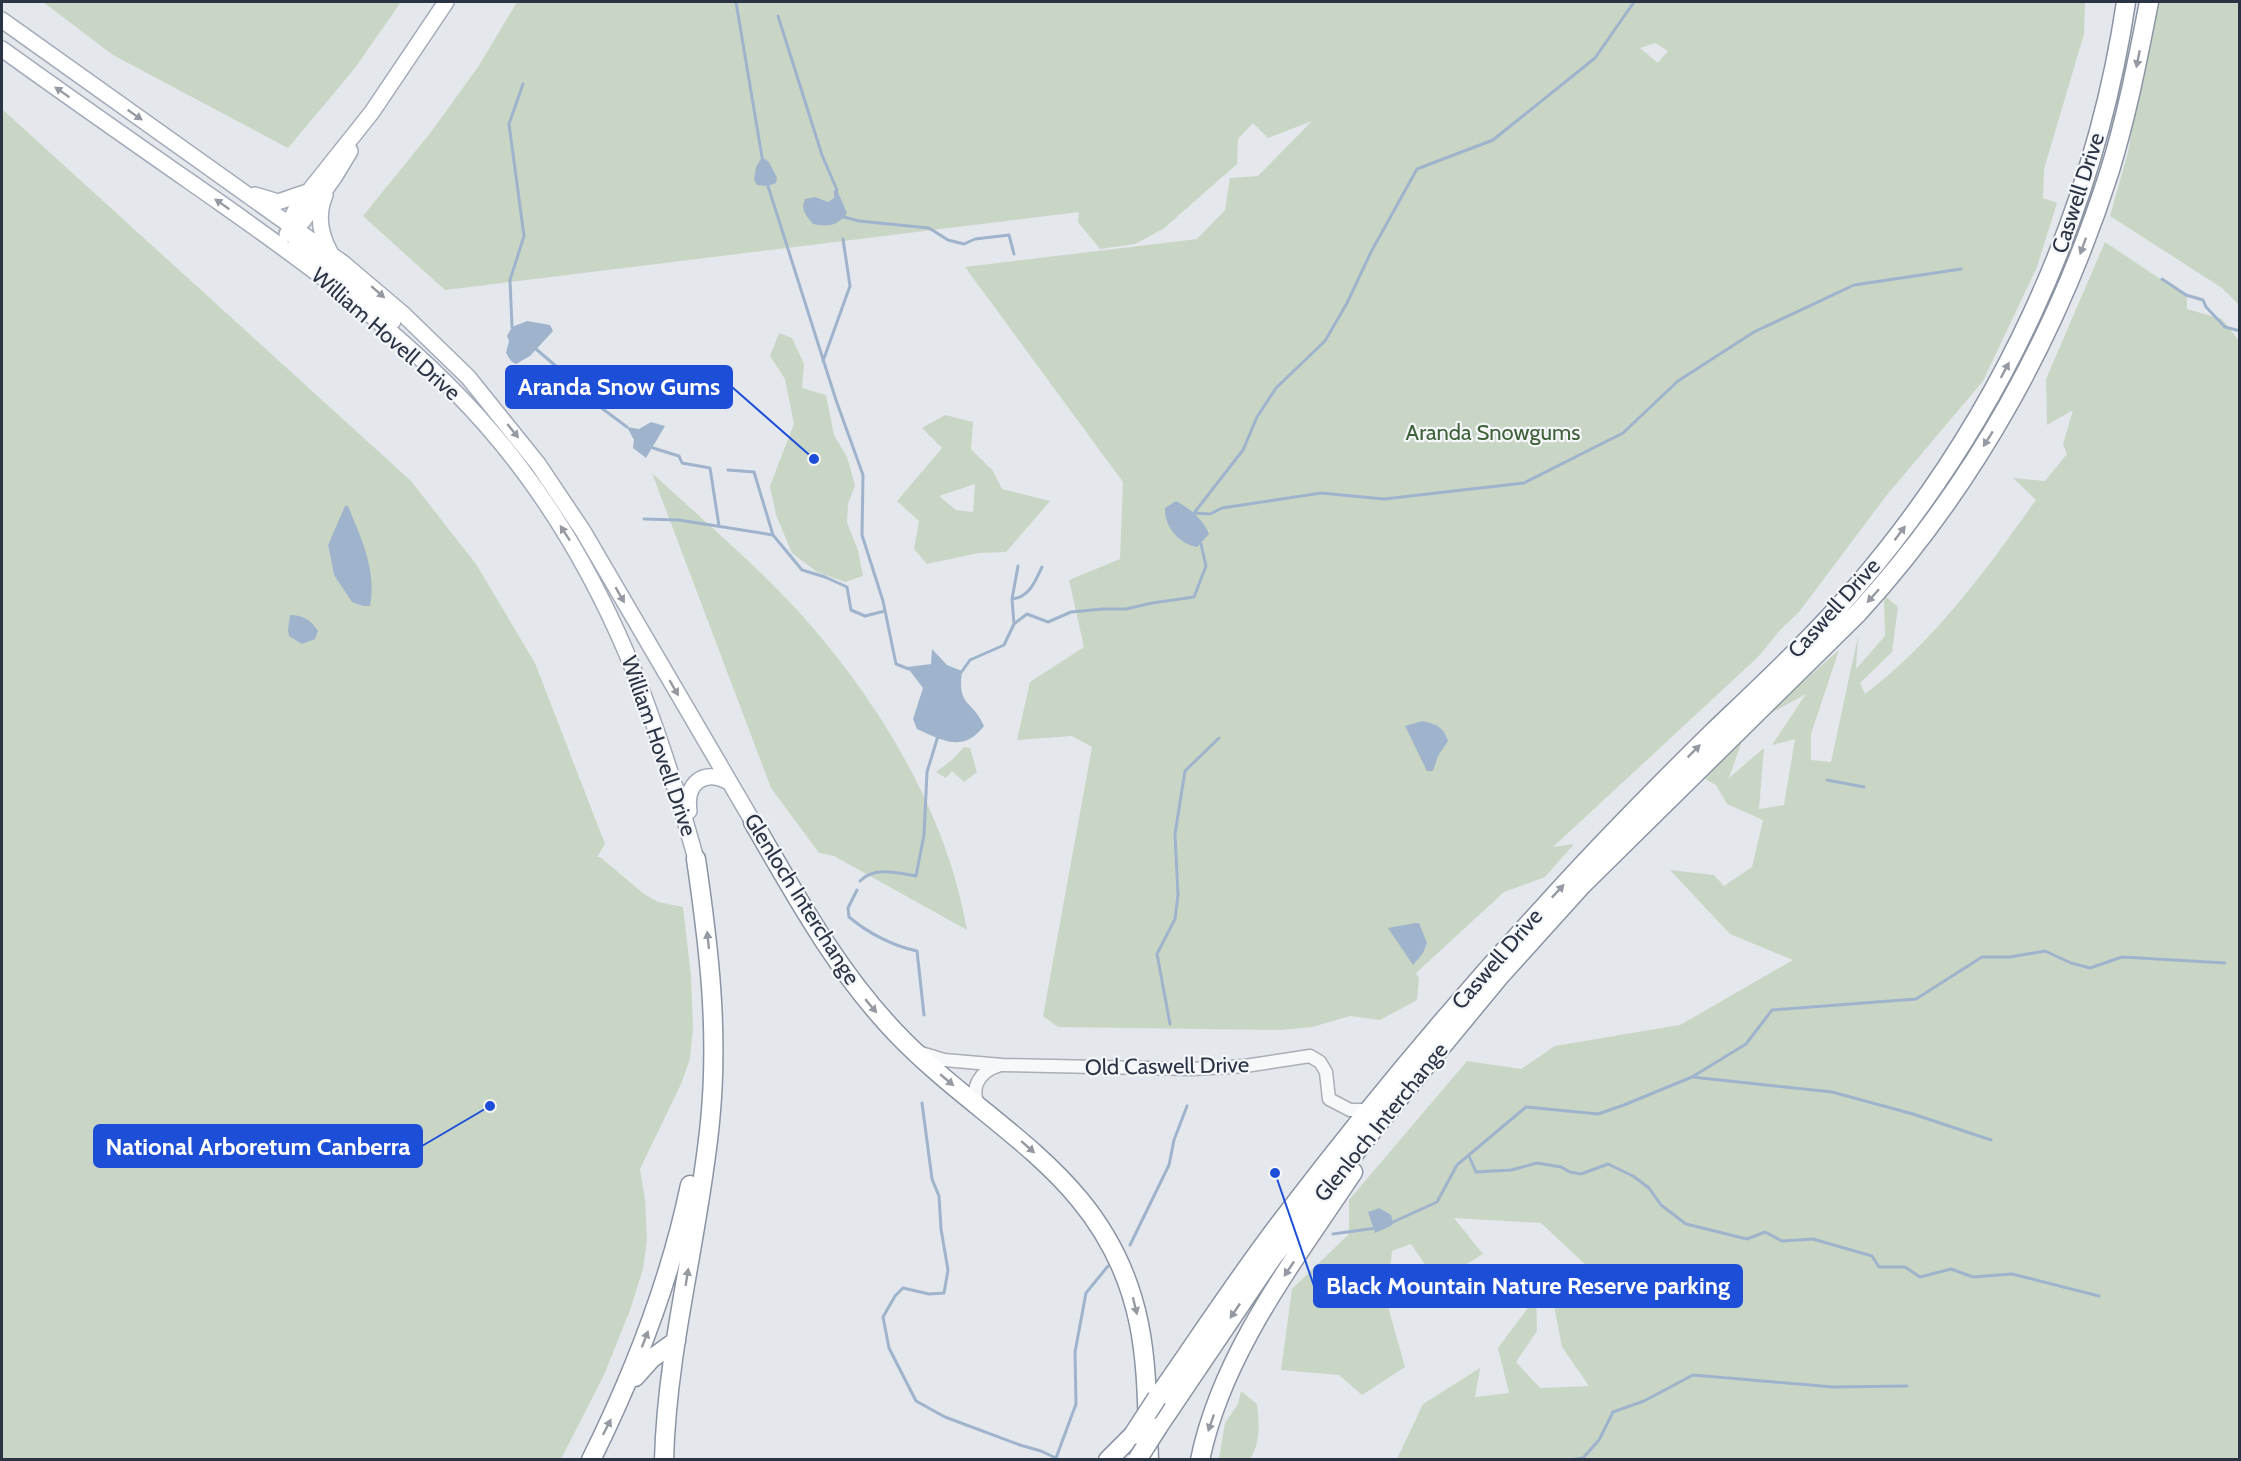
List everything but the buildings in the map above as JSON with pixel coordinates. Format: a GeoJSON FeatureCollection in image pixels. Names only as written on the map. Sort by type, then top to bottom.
{"type":"FeatureCollection","features":[{"type":"Feature","properties":{"kind":"highway","name":"Caswell Drive"},"geometry":{"type":"LineString","coordinates":[[1369,1110],[1478,980],[1567,881],[1667,777],[1793,654],[1856,587],[1938,482],[2009,362],[2059,252],[2079,197],[2106,106],[2127,2]]}},
{"type":"Feature","properties":{"kind":"highway","name":"Caswell Drive"},"geometry":{"type":"LineString","coordinates":[[1643,825],[1710,757],[1828,645],[1887,581],[1940,513],[1987,442],[2048,329],[2082,250],[2122,129],[2149,2]]}},
{"type":"Feature","properties":{"kind":"highway","name":"Glenloch Interchange"},"geometry":{"type":"LineString","coordinates":[[753,822],[819,935],[851,982],[882,1019],[911,1049],[1070,1185],[1100,1226],[1115,1252],[1133,1299],[1142,1343],[1149,1460]]}},
{"type":"Feature","properties":{"kind":"highway","name":"Glenloch Interchange"},"geometry":{"type":"LineString","coordinates":[[1137,1460],[1272,1258],[1377,1125],[1528,944],[1582,885],[1643,825]]}},
{"type":"Feature","properties":{"kind":"highway"},"geometry":{"type":"LineString","coordinates":[[664,1460],[667,1408],[676,1341],[710,1120],[714,1023],[712,975],[696,859]]}},
{"type":"Feature","properties":{"kind":"highway"},"geometry":{"type":"LineString","coordinates":[[591,1460],[624,1394],[663,1287],[690,1182],[704,1097],[712,975]]}},
{"type":"Feature","properties":{"kind":"highway"},"geometry":{"type":"LineString","coordinates":[[1200,1460],[1210,1425],[1230,1373],[1266,1304],[1371,1146],[1443,1054],[1454,1032]]}},
{"type":"Feature","properties":{"kind":"highway","name":"Glenloch Interchange"},"geometry":{"type":"LineString","coordinates":[[1117,1460],[1157,1398],[1263,1246],[1369,1110]]}},
{"type":"Feature","properties":{"kind":"highway"},"geometry":{"type":"LineString","coordinates":[[624,1394],[646,1364],[676,1341]]}},
{"type":"Feature","properties":{"kind":"highway"},"geometry":{"type":"LineString","coordinates":[[1108,1460],[1133,1435]]}},
{"type":"Feature","properties":{"kind":"main road"},"geometry":{"type":"LineString","coordinates":[[332,255],[324,240],[320,212],[325,196],[372,112],[446,2]]}},
{"type":"Feature","properties":{"kind":"main road","name":"William Hovell Drive"},"geometry":{"type":"LineString","coordinates":[[2,20],[332,255],[374,288],[445,353],[492,404],[532,455],[583,531],[729,782]]}},
{"type":"Feature","properties":{"kind":"main road","name":"William Hovell Drive"},"geometry":{"type":"LineString","coordinates":[[2,49],[269,238],[369,314],[434,372],[485,424],[532,484],[578,554],[614,622],[658,732],[696,859]]}},
{"type":"Feature","properties":{"kind":"main road"},"geometry":{"type":"LineString","coordinates":[[372,112],[307,192],[291,219],[292,228],[297,243],[370,301],[415,342],[434,372]]}},
{"type":"Feature","properties":{"kind":"main road"},"geometry":{"type":"LineString","coordinates":[[269,238],[283,238],[303,221],[335,176]]}},
{"type":"Feature","properties":{"kind":"main road"},"geometry":{"type":"LineString","coordinates":[[244,192],[278,202],[307,192]]}},
{"type":"Feature","properties":{"kind":"main road"},"geometry":{"type":"LineString","coordinates":[[696,859],[688,801],[690,789],[696,782],[710,777],[720,777],[729,782]]}},
{"type":"Feature","properties":{"kind":"main road","name":"Glenloch Interchange"},"geometry":{"type":"LineString","coordinates":[[729,782],[753,822]]}},
{"type":"Feature","properties":{"kind":"street","name":"Old Caswell Drive"},"geometry":{"type":"LineString","coordinates":[[911,1049],[944,1060],[1002,1065],[1206,1069],[1245,1066],[1310,1056],[1320,1062],[1326,1072],[1329,1099],[1350,1110],[1369,1110]]}},
{"type":"Feature","properties":{"kind":"street"},"geometry":{"type":"LineString","coordinates":[[983,1110],[975,1095],[978,1080],[987,1070],[1002,1065]]}},
{"type":"Feature","properties":{"kind":"green space"},"geometry":{"type":"Polygon","coordinates":[[[43,2],[401,2],[355,68],[288,148],[113,55],[43,2]]]}},
{"type":"Feature","properties":{"kind":"green space","name":"Aranda Snowgums"},"geometry":{"type":"Polygon","coordinates":[[[517,2],[2085,2],[2084,34],[2044,169],[2043,198],[2057,203],[2037,267],[1983,381],[1886,496],[1799,612],[1781,629],[1758,657],[1553,847],[1574,844],[1545,877],[1504,892],[1416,973],[1419,978],[1417,1000],[1380,1020],[1350,1016],[1312,1027],[1281,1030],[1058,1027],[1043,1016],[1092,747],[1072,736],[1017,740],[1030,682],[1084,647],[1069,580],[1120,559],[1123,482],[965,267],[1197,239],[1225,210],[1230,178],[1258,176],[1312,121],[1268,138],[1253,123],[1238,139],[1237,164],[1163,229],[1135,244],[1100,249],[1078,222],[1079,212],[445,290],[363,216],[431,132],[478,67],[517,2]],[[1655,43],[1640,48],[1658,63],[1668,51],[1655,43]]]}},
{"type":"Feature","properties":{"kind":"green space"},"geometry":{"type":"Polygon","coordinates":[[[2154,2],[2239,2],[2239,305],[2222,288],[2110,216],[2128,152],[2154,2]]]}},
{"type":"Feature","properties":{"kind":"green space"},"geometry":{"type":"Polygon","coordinates":[[[2,109],[411,481],[476,564],[535,663],[605,844],[597,857],[600,857],[644,894],[658,902],[683,907],[691,976],[693,1028],[690,1059],[681,1084],[640,1169],[645,1200],[647,1240],[643,1269],[630,1310],[604,1375],[561,1459],[2,1459],[2,109]],[[346,506],[328,545],[334,575],[346,506]]]}},
{"type":"Feature","properties":{"kind":"green space"},"geometry":{"type":"Polygon","coordinates":[[[2105,242],[2187,297],[2187,309],[2222,319],[2240,342],[2239,1459],[1397,1459],[1423,1404],[1480,1368],[1475,1397],[1509,1393],[1498,1348],[1536,1297],[1537,1331],[1516,1362],[1540,1388],[1589,1386],[1562,1347],[1554,1305],[1587,1266],[1541,1223],[1454,1218],[1483,1254],[1437,1282],[1411,1244],[1392,1251],[1387,1303],[1405,1367],[1362,1395],[1339,1375],[1281,1370],[1292,1289],[1349,1234],[1349,1200],[1467,1061],[1521,1069],[1555,1046],[1680,1025],[1793,960],[1730,934],[1670,870],[1714,875],[1724,886],[1752,867],[1763,820],[1727,804],[1716,785],[1705,779],[1744,735],[1729,778],[1764,748],[1759,809],[1784,805],[1795,739],[1772,745],[1806,694],[1762,718],[1839,650],[1811,734],[1811,760],[1831,762],[1858,636],[1856,669],[1885,636],[1884,595],[1898,607],[1892,652],[1860,683],[1865,694],[1914,652],[1958,604],[1998,553],[2036,500],[2013,478],[2045,481],[2067,454],[2063,444],[2073,410],[2047,425],[2046,379],[2105,242]]]}},
{"type":"Feature","properties":{"kind":"green space"},"geometry":{"type":"Polygon","coordinates":[[[779,333],[792,338],[804,364],[802,388],[826,395],[834,435],[847,457],[855,485],[848,504],[847,523],[858,550],[863,576],[845,582],[817,572],[792,553],[776,515],[770,486],[794,424],[785,379],[770,356],[779,333]]]}},
{"type":"Feature","properties":{"kind":"green space"},"geometry":{"type":"Polygon","coordinates":[[[945,415],[973,422],[971,449],[993,471],[1002,489],[1050,501],[1006,552],[979,553],[927,564],[914,549],[919,521],[897,501],[942,448],[922,428],[945,415]],[[975,484],[939,496],[956,510],[973,512],[975,484]]]}},
{"type":"Feature","properties":{"kind":"green space"},"geometry":{"type":"Polygon","coordinates":[[[652,473],[735,548],[795,607],[865,695],[910,769],[929,808],[958,889],[967,930],[834,856],[819,853],[771,788],[652,473]]]}},
{"type":"Feature","properties":{"kind":"green space"},"geometry":{"type":"Polygon","coordinates":[[[964,747],[970,748],[977,772],[964,782],[952,771],[946,778],[936,772],[952,760],[964,747]]]}},
{"type":"Feature","properties":{"kind":"green space"},"geometry":{"type":"Polygon","coordinates":[[[1241,1391],[1257,1404],[1259,1426],[1254,1453],[1250,1459],[1219,1459],[1225,1423],[1238,1404],[1241,1391]]]}},
{"type":"Feature","properties":{"kind":"water"},"geometry":{"type":"Polygon","coordinates":[[[762,157],[769,162],[777,178],[776,183],[768,186],[757,185],[754,180],[756,167],[762,157]]]}},
{"type":"Feature","properties":{"kind":"water"},"geometry":{"type":"Polygon","coordinates":[[[834,190],[837,190],[847,213],[840,221],[832,224],[813,224],[803,209],[805,199],[815,197],[828,202],[834,198],[834,190]]]}},
{"type":"Feature","properties":{"kind":"water"},"geometry":{"type":"Polygon","coordinates":[[[527,321],[550,325],[553,331],[530,356],[516,364],[506,353],[509,341],[507,336],[512,327],[527,321]]]}},
{"type":"Feature","properties":{"kind":"water"},"geometry":{"type":"Polygon","coordinates":[[[651,422],[665,426],[646,458],[633,448],[634,440],[627,427],[639,429],[651,422]]]}},
{"type":"Feature","properties":{"kind":"water"},"geometry":{"type":"Polygon","coordinates":[[[1176,501],[1195,514],[1209,534],[1197,547],[1179,538],[1167,521],[1165,508],[1176,501]]]}},
{"type":"Feature","properties":{"kind":"water"},"geometry":{"type":"Polygon","coordinates":[[[345,506],[348,506],[358,530],[370,567],[372,593],[370,606],[352,602],[334,575],[328,545],[345,506]]]}},
{"type":"Feature","properties":{"kind":"water"},"geometry":{"type":"Polygon","coordinates":[[[290,615],[303,617],[312,624],[318,631],[315,639],[302,644],[289,636],[290,615]]]}},
{"type":"Feature","properties":{"kind":"water"},"geometry":{"type":"Polygon","coordinates":[[[932,649],[947,665],[962,671],[961,683],[964,697],[984,726],[968,740],[953,742],[936,737],[917,729],[913,719],[923,688],[907,667],[931,664],[932,649]]]}},
{"type":"Feature","properties":{"kind":"water"},"geometry":{"type":"Polygon","coordinates":[[[1422,721],[1439,727],[1448,741],[1438,756],[1433,771],[1427,771],[1405,726],[1422,721]]]}},
{"type":"Feature","properties":{"kind":"water"},"geometry":{"type":"Polygon","coordinates":[[[1419,923],[1427,943],[1423,953],[1413,965],[1388,928],[1419,923]]]}},
{"type":"Feature","properties":{"kind":"water"},"geometry":{"type":"Polygon","coordinates":[[[1379,1208],[1391,1215],[1393,1222],[1391,1226],[1375,1233],[1368,1212],[1379,1208]]]}},
{"type":"Feature","properties":{"kind":"waterway"},"geometry":{"type":"LineString","coordinates":[[736,2],[762,157]]}},
{"type":"Feature","properties":{"kind":"waterway"},"geometry":{"type":"LineString","coordinates":[[1194,513],[1243,450],[1257,417],[1276,388],[1325,341],[1417,169],[1493,140],[1595,58],[1634,2]]}},
{"type":"Feature","properties":{"kind":"waterway"},"geometry":{"type":"LineString","coordinates":[[778,16],[822,155],[837,190]]}},
{"type":"Feature","properties":{"kind":"waterway"},"geometry":{"type":"LineString","coordinates":[[512,327],[510,280],[524,236],[509,124],[523,84]]}},
{"type":"Feature","properties":{"kind":"waterway"},"geometry":{"type":"LineString","coordinates":[[768,186],[836,400],[863,475],[862,535],[883,601],[896,664],[909,669]]}},
{"type":"Feature","properties":{"kind":"waterway"},"geometry":{"type":"LineString","coordinates":[[844,217],[859,221],[929,228],[948,240],[964,244],[975,239],[1009,235],[1014,254]]}},
{"type":"Feature","properties":{"kind":"waterway"},"geometry":{"type":"LineString","coordinates":[[823,361],[850,286],[843,239]]}},
{"type":"Feature","properties":{"kind":"waterway"},"geometry":{"type":"LineString","coordinates":[[1194,513],[1210,514],[1222,508],[1321,493],[1384,499],[1524,483],[1623,433],[1678,381],[1754,332],[1854,285],[1961,269]]}},
{"type":"Feature","properties":{"kind":"waterway"},"geometry":{"type":"LineString","coordinates":[[2162,279],[2186,295],[2203,300],[2206,307],[2225,327],[2240,331]]}},
{"type":"Feature","properties":{"kind":"waterway"},"geometry":{"type":"LineString","coordinates":[[536,349],[557,367],[576,389],[627,427]]}},
{"type":"Feature","properties":{"kind":"waterway"},"geometry":{"type":"LineString","coordinates":[[653,448],[679,456],[682,463],[710,468],[719,526]]}},
{"type":"Feature","properties":{"kind":"waterway"},"geometry":{"type":"LineString","coordinates":[[728,470],[754,472],[773,535]]}},
{"type":"Feature","properties":{"kind":"waterway"},"geometry":{"type":"LineString","coordinates":[[644,519],[679,520],[773,535],[802,570],[847,587],[851,610],[865,616],[885,611]]}},
{"type":"Feature","properties":{"kind":"waterway"},"geometry":{"type":"LineString","coordinates":[[960,674],[970,660],[1004,645],[1014,624],[1027,614],[1048,622],[1071,612],[1126,609],[1194,597],[1206,566],[1201,544]]}},
{"type":"Feature","properties":{"kind":"waterway"},"geometry":{"type":"LineString","coordinates":[[1014,624],[1012,599],[1018,566]]}},
{"type":"Feature","properties":{"kind":"waterway"},"geometry":{"type":"LineString","coordinates":[[1012,599],[1028,592],[1042,567]]}},
{"type":"Feature","properties":{"kind":"waterway"},"geometry":{"type":"LineString","coordinates":[[860,881],[872,873],[879,872],[916,876],[924,835],[927,772],[938,736]]}},
{"type":"Feature","properties":{"kind":"waterway"},"geometry":{"type":"LineString","coordinates":[[1170,1024],[1157,954],[1175,919],[1178,895],[1175,834],[1185,771],[1219,738]]}},
{"type":"Feature","properties":{"kind":"waterway"},"geometry":{"type":"LineString","coordinates":[[1827,780],[1864,787]]}},
{"type":"Feature","properties":{"kind":"waterway"},"geometry":{"type":"LineString","coordinates":[[857,890],[848,908],[849,917],[881,938],[917,951],[924,1015]]}},
{"type":"Feature","properties":{"kind":"waterway"},"geometry":{"type":"LineString","coordinates":[[1391,1223],[1437,1202],[1457,1165],[1526,1107],[1598,1114],[1624,1105],[1692,1077],[1746,1044],[1772,1010],[1916,999],[1982,957],[2010,957],[2045,951],[2071,963],[2090,968],[2122,957],[2225,963]]}},
{"type":"Feature","properties":{"kind":"waterway"},"geometry":{"type":"LineString","coordinates":[[1692,1077],[1832,1092],[1913,1114],[1991,1140]]}},
{"type":"Feature","properties":{"kind":"waterway"},"geometry":{"type":"LineString","coordinates":[[922,1103],[932,1179],[939,1196],[941,1229],[948,1270],[944,1293],[929,1294],[903,1288],[895,1296],[883,1317],[889,1348],[916,1401],[945,1417],[1056,1458],[1076,1404],[1075,1352],[1086,1293],[1108,1266]]}},
{"type":"Feature","properties":{"kind":"waterway"},"geometry":{"type":"LineString","coordinates":[[1130,1245],[1169,1165],[1174,1140],[1187,1106]]}},
{"type":"Feature","properties":{"kind":"waterway"},"geometry":{"type":"LineString","coordinates":[[1469,1156],[1476,1172],[1511,1170],[1537,1163],[1561,1167],[1581,1174],[1608,1164],[1633,1176],[1649,1188],[1661,1205],[1686,1224],[1747,1239],[1765,1232],[1782,1241],[1813,1239],[1872,1256],[1879,1267],[1905,1267],[1920,1277],[1951,1269],[1973,1277],[2012,1274],[2099,1296]]}},
{"type":"Feature","properties":{"kind":"waterway"},"geometry":{"type":"LineString","coordinates":[[1333,1234],[1376,1228]]}},
{"type":"Feature","properties":{"kind":"waterway"},"geometry":{"type":"LineString","coordinates":[[1569,1460],[1583,1458],[1599,1440],[1613,1412],[1644,1401],[1693,1375],[1833,1387],[1907,1386]]}},
{"type":"Feature","properties":{"kind":"place","name":"Aranda Snow Gums"},"geometry":{"type":"Point","coordinates":[814,459]}},
{"type":"Feature","properties":{"kind":"place","name":"National Arboretum Canberra"},"geometry":{"type":"Point","coordinates":[490,1106]}},
{"type":"Feature","properties":{"kind":"place","name":"Black Mountain Nature Reserve parking"},"geometry":{"type":"Point","coordinates":[1275,1173]}}]}
